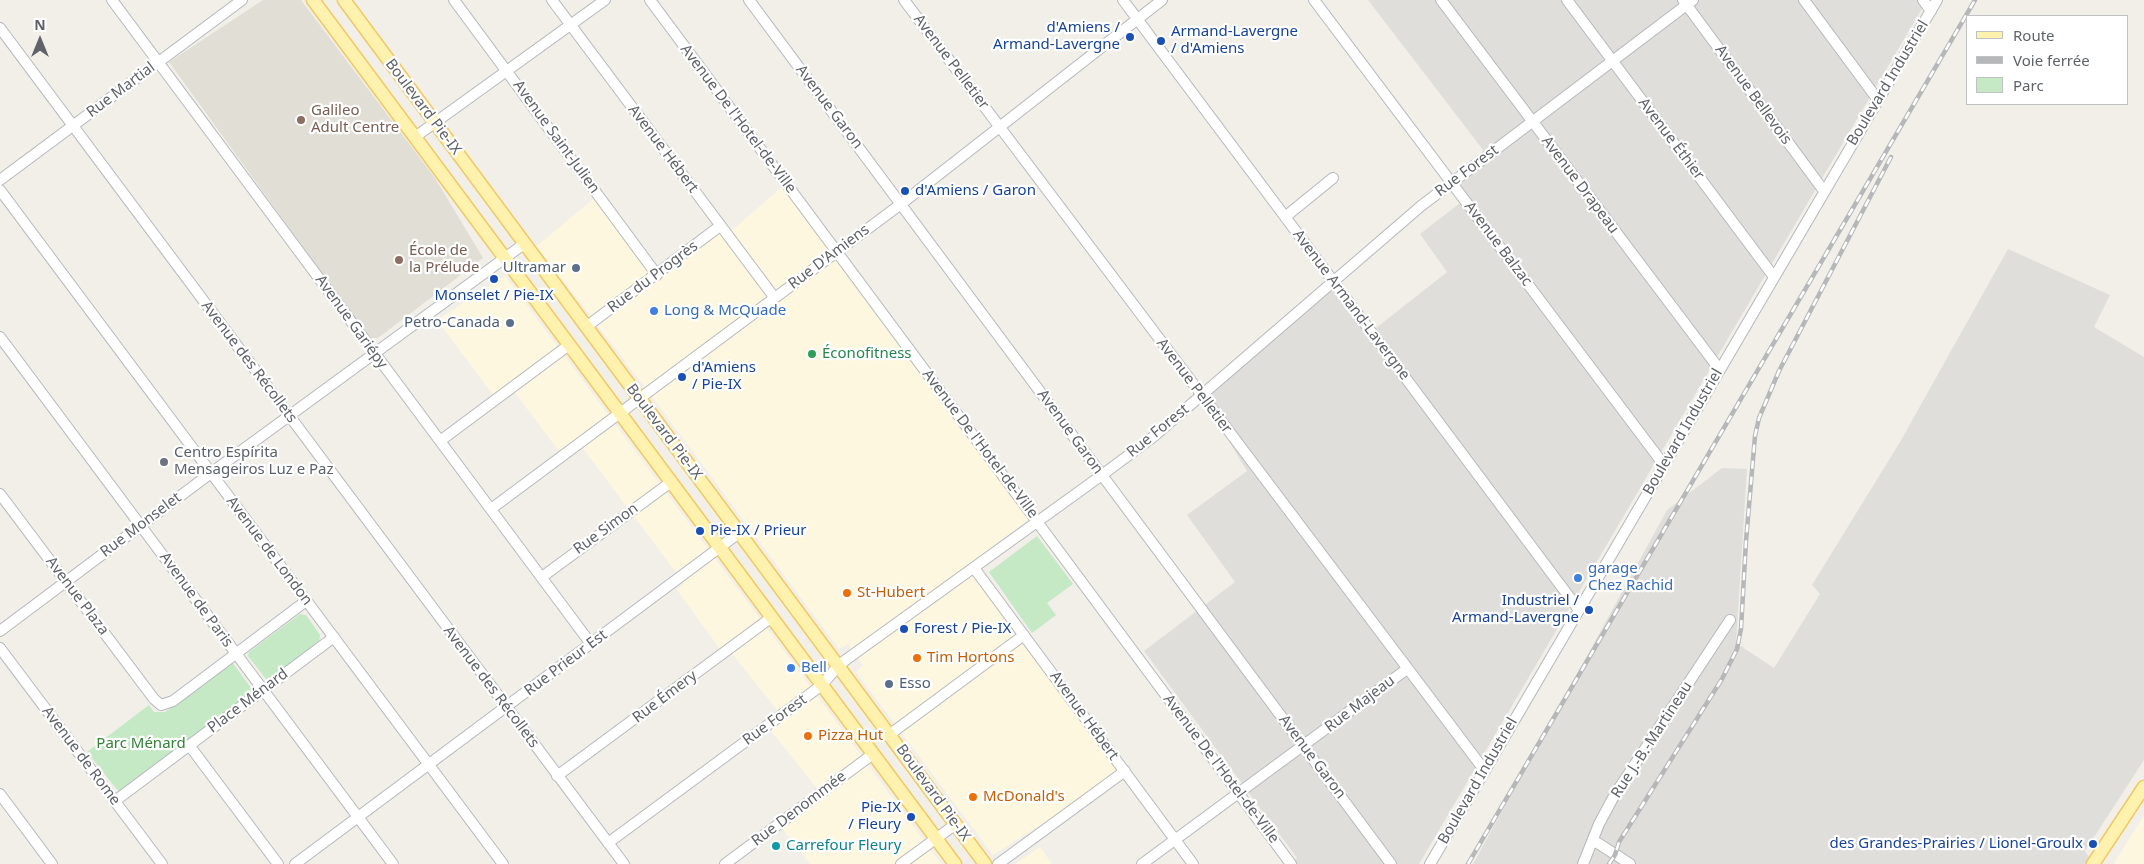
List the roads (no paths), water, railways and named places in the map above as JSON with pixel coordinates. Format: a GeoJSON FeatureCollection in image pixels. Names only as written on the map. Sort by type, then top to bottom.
{"type":"FeatureCollection","features":[{"type":"Feature","properties":{"kind":"main road","name":"Boulevard Pie-IX"},"geometry":{"type":"LineString","coordinates":[[313,0],[955,864]]}},
{"type":"Feature","properties":{"kind":"main road","name":"Boulevard Pie-IX"},"geometry":{"type":"LineString","coordinates":[[344,0],[985,864]]}},
{"type":"Feature","properties":{"kind":"main road"},"geometry":{"type":"LineString","coordinates":[[2093,864],[2144,787]]}},
{"type":"Feature","properties":{"kind":"street","name":"Avenue Gariépy"},"geometry":{"type":"LineString","coordinates":[[112,0],[591,644]]}},
{"type":"Feature","properties":{"kind":"street","name":"Rue Martial"},"geometry":{"type":"LineString","coordinates":[[0,180],[242,0]]}},
{"type":"Feature","properties":{"kind":"street","name":"Avenue Saint-Julien"},"geometry":{"type":"LineString","coordinates":[[454,0],[657,274]]}},
{"type":"Feature","properties":{"kind":"street","name":"Avenue Hébert"},"geometry":{"type":"LineString","coordinates":[[552,0],[774,298]]}},
{"type":"Feature","properties":{"kind":"street"},"geometry":{"type":"LineString","coordinates":[[415,137],[508,72],[605,0]]}},
{"type":"Feature","properties":{"kind":"street","name":"Avenue De l'Hotel-de-Ville"},"geometry":{"type":"LineString","coordinates":[[650,0],[1291,864]]}},
{"type":"Feature","properties":{"kind":"street","name":"Avenue Garon"},"geometry":{"type":"LineString","coordinates":[[749,0],[1391,864]]}},
{"type":"Feature","properties":{"kind":"street","name":"Avenue Pelletier"},"geometry":{"type":"LineString","coordinates":[[904,0],[1485,771]]}},
{"type":"Feature","properties":{"kind":"street","name":"Avenue Armand-Lavergne"},"geometry":{"type":"LineString","coordinates":[[1123,0],[1579,610]]}},
{"type":"Feature","properties":{"kind":"street","name":"Rue D'Amiens"},"geometry":{"type":"LineString","coordinates":[[491,509],[901,204],[1162,0]]}},
{"type":"Feature","properties":{"kind":"street","name":"Avenue Balzac"},"geometry":{"type":"LineString","coordinates":[[1314,0],[1664,465]]}},
{"type":"Feature","properties":{"kind":"street","name":"Avenue Drapeau"},"geometry":{"type":"LineString","coordinates":[[1441,0],[1720,370]]}},
{"type":"Feature","properties":{"kind":"street","name":"Avenue Éthier"},"geometry":{"type":"LineString","coordinates":[[1567,0],[1774,277]]}},
{"type":"Feature","properties":{"kind":"street"},"geometry":{"type":"LineString","coordinates":[[1804,0],[1878,100]]}},
{"type":"Feature","properties":{"kind":"street"},"geometry":{"type":"LineString","coordinates":[[1923,0],[1931,10]]}},
{"type":"Feature","properties":{"kind":"street","name":"Boulevard Industriel"},"geometry":{"type":"LineString","coordinates":[[1430,864],[1937,0]]}},
{"type":"Feature","properties":{"kind":"street","name":"Rue Forest"},"geometry":{"type":"LineString","coordinates":[[608,843],[822,685],[838,666],[1160,432],[1406,218],[1687,2]]}},
{"type":"Feature","properties":{"kind":"street","name":"Avenue Bellevois"},"geometry":{"type":"LineString","coordinates":[[1687,2],[1824,191]]}},
{"type":"Feature","properties":{"kind":"street","name":"Avenue des Récollets"},"geometry":{"type":"LineString","coordinates":[[0,28],[624,864]]}},
{"type":"Feature","properties":{"kind":"street"},"geometry":{"type":"LineString","coordinates":[[1286,217],[1333,178]]}},
{"type":"Feature","properties":{"kind":"street","name":"Avenue de London"},"geometry":{"type":"LineString","coordinates":[[0,190],[503,864]]}},
{"type":"Feature","properties":{"kind":"street","name":"Rue du Progrès"},"geometry":{"type":"LineString","coordinates":[[586,327],[720,226]]}},
{"type":"Feature","properties":{"kind":"street","name":"Rue Monselet"},"geometry":{"type":"LineString","coordinates":[[0,631],[289,415],[524,244]]}},
{"type":"Feature","properties":{"kind":"street","name":"Avenue de Paris"},"geometry":{"type":"LineString","coordinates":[[0,337],[392,864]]}},
{"type":"Feature","properties":{"kind":"street"},"geometry":{"type":"LineString","coordinates":[[440,441],[569,345]]}},
{"type":"Feature","properties":{"kind":"street","name":"Rue Simon"},"geometry":{"type":"LineString","coordinates":[[542,577],[671,482]]}},
{"type":"Feature","properties":{"kind":"street","name":"Avenue Plaza"},"geometry":{"type":"LineString","coordinates":[[0,494],[154,699],[161,705],[167,704],[235,654]]}},
{"type":"Feature","properties":{"kind":"street","name":"Rue Prieur Est"},"geometry":{"type":"LineString","coordinates":[[295,864],[739,533]]}},
{"type":"Feature","properties":{"kind":"street","name":"Avenue Hébert"},"geometry":{"type":"LineString","coordinates":[[974,568],[1194,864]]}},
{"type":"Feature","properties":{"kind":"street"},"geometry":{"type":"LineString","coordinates":[[235,654],[306,601]]}},
{"type":"Feature","properties":{"kind":"street","name":"Rue Émery"},"geometry":{"type":"LineString","coordinates":[[558,776],[772,617]]}},
{"type":"Feature","properties":{"kind":"street","name":"Rue J.-B.-Martineau"},"geometry":{"type":"LineString","coordinates":[[1582,864],[1603,817],[1631,769],[1730,620]]}},
{"type":"Feature","properties":{"kind":"street"},"geometry":{"type":"LineString","coordinates":[[889,735],[1024,635]]}},
{"type":"Feature","properties":{"kind":"street","name":"Place Ménard"},"geometry":{"type":"LineString","coordinates":[[115,801],[334,637]]}},
{"type":"Feature","properties":{"kind":"street","name":"Avenue de Rome"},"geometry":{"type":"LineString","coordinates":[[0,648],[162,864]]}},
{"type":"Feature","properties":{"kind":"street","name":"Rue Majeau"},"geometry":{"type":"LineString","coordinates":[[1142,864],[1407,669]]}},
{"type":"Feature","properties":{"kind":"street"},"geometry":{"type":"LineString","coordinates":[[189,745],[278,864]]}},
{"type":"Feature","properties":{"kind":"street","name":"Rue Denommée"},"geometry":{"type":"LineString","coordinates":[[725,864],[873,754]]}},
{"type":"Feature","properties":{"kind":"street"},"geometry":{"type":"LineString","coordinates":[[998,864],[1125,771]]}},
{"type":"Feature","properties":{"kind":"street"},"geometry":{"type":"LineString","coordinates":[[0,794],[52,864]]}},
{"type":"Feature","properties":{"kind":"street"},"geometry":{"type":"LineString","coordinates":[[902,864],[956,824]]}},
{"type":"Feature","properties":{"kind":"street"},"geometry":{"type":"LineString","coordinates":[[1593,840],[1630,864]]}},
{"type":"Feature","properties":{"kind":"railway"},"geometry":{"type":"LineString","coordinates":[[1966,15],[1975,0]]}},
{"type":"Feature","properties":{"kind":"railway"},"geometry":{"type":"LineString","coordinates":[[1468,864],[1966,15]]}},
{"type":"Feature","properties":{"kind":"railway"},"geometry":{"type":"LineString","coordinates":[[1609,864],[1615,855],[1619,842],[1722,679],[1737,649],[1741,629],[1755,436],[1759,418],[1779,371],[1891,157]]}},
{"type":"Feature","properties":{"kind":"place","name":"d'Amiens / Armand-Lavergne"},"geometry":{"type":"Point","coordinates":[1130,37]}},
{"type":"Feature","properties":{"kind":"place","name":"Armand-Lavergne / d'Amiens"},"geometry":{"type":"Point","coordinates":[1161,41]}},
{"type":"Feature","properties":{"kind":"place","name":"Galileo Adult Centre"},"geometry":{"type":"Point","coordinates":[301,120]}},
{"type":"Feature","properties":{"kind":"place","name":"d'Amiens / Garon"},"geometry":{"type":"Point","coordinates":[905,191]}},
{"type":"Feature","properties":{"kind":"place","name":"École de la Prélude"},"geometry":{"type":"Point","coordinates":[399,260]}},
{"type":"Feature","properties":{"kind":"place","name":"Ultramar"},"geometry":{"type":"Point","coordinates":[576,268]}},
{"type":"Feature","properties":{"kind":"place","name":"Monselet / Pie-IX"},"geometry":{"type":"Point","coordinates":[494,279]}},
{"type":"Feature","properties":{"kind":"place","name":"Long & McQuade"},"geometry":{"type":"Point","coordinates":[654,311]}},
{"type":"Feature","properties":{"kind":"place","name":"Petro-Canada"},"geometry":{"type":"Point","coordinates":[510,323]}},
{"type":"Feature","properties":{"kind":"place","name":"Éconofitness"},"geometry":{"type":"Point","coordinates":[812,354]}},
{"type":"Feature","properties":{"kind":"place","name":"d'Amiens / Pie-IX"},"geometry":{"type":"Point","coordinates":[682,377]}},
{"type":"Feature","properties":{"kind":"place","name":"Centro Espírita Mensageiros Luz e Paz"},"geometry":{"type":"Point","coordinates":[164,462]}},
{"type":"Feature","properties":{"kind":"place","name":"Pie-IX / Prieur"},"geometry":{"type":"Point","coordinates":[700,531]}},
{"type":"Feature","properties":{"kind":"place","name":"garage Chez Rachid"},"geometry":{"type":"Point","coordinates":[1578,578]}},
{"type":"Feature","properties":{"kind":"place","name":"St-Hubert"},"geometry":{"type":"Point","coordinates":[847,593]}},
{"type":"Feature","properties":{"kind":"place","name":"Industriel / Armand-Lavergne"},"geometry":{"type":"Point","coordinates":[1589,610]}},
{"type":"Feature","properties":{"kind":"place","name":"Forest / Pie-IX"},"geometry":{"type":"Point","coordinates":[904,629]}},
{"type":"Feature","properties":{"kind":"place","name":"Tim Hortons"},"geometry":{"type":"Point","coordinates":[917,658]}},
{"type":"Feature","properties":{"kind":"place","name":"Bell"},"geometry":{"type":"Point","coordinates":[791,668]}},
{"type":"Feature","properties":{"kind":"place","name":"Esso"},"geometry":{"type":"Point","coordinates":[889,684]}},
{"type":"Feature","properties":{"kind":"place","name":"Pizza Hut"},"geometry":{"type":"Point","coordinates":[808,736]}},
{"type":"Feature","properties":{"kind":"place","name":"McDonald's"},"geometry":{"type":"Point","coordinates":[973,797]}},
{"type":"Feature","properties":{"kind":"place","name":"Pie-IX / Fleury"},"geometry":{"type":"Point","coordinates":[911,817]}},
{"type":"Feature","properties":{"kind":"place","name":"des Grandes-Prairies / Lionel-Groulx"},"geometry":{"type":"Point","coordinates":[2093,844]}},
{"type":"Feature","properties":{"kind":"place","name":"Carrefour Fleury"},"geometry":{"type":"Point","coordinates":[776,846]}},
{"type":"Feature","properties":{"kind":"park label","name":"Parc Ménard"},"geometry":{"type":"Point","coordinates":[141,744]}}]}
